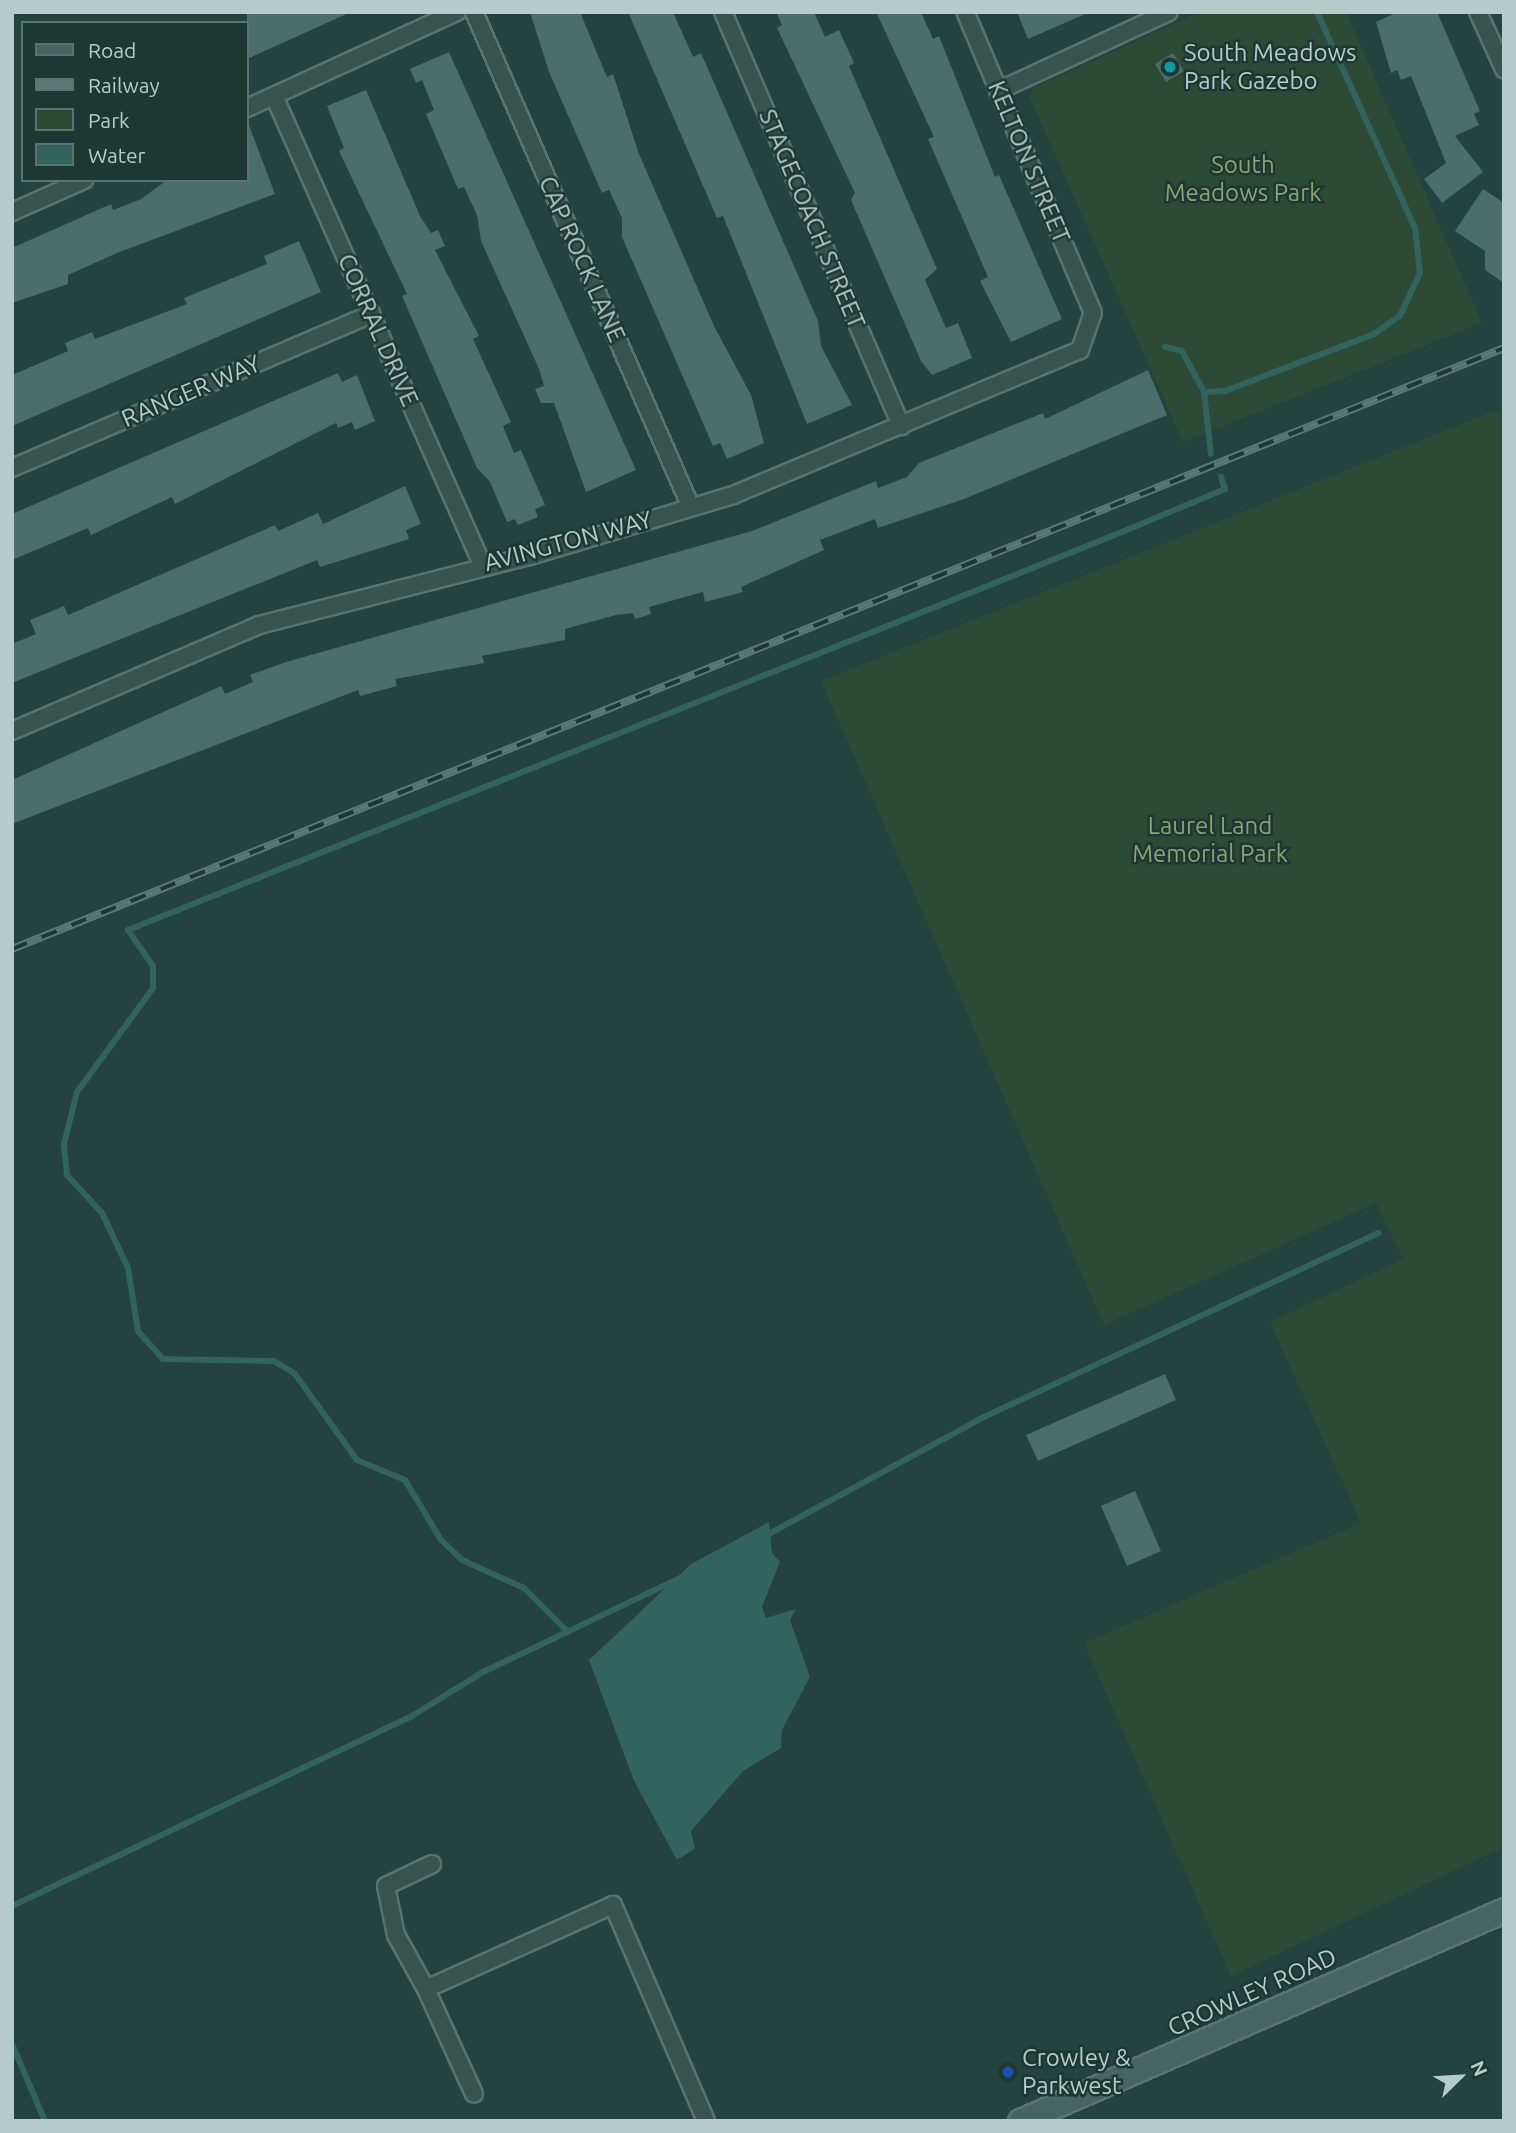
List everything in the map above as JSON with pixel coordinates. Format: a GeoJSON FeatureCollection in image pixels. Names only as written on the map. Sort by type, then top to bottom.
{"type":"FeatureCollection","features":[{"type":"Feature","properties":{"kind":"main road","name":"CROWLEY ROAD"},"geometry":{"type":"LineString","coordinates":[[1020,2121],[1504,1910]]}},
{"type":"Feature","properties":{"kind":"street"},"geometry":{"type":"LineString","coordinates":[[248,108],[457,12]]}},
{"type":"Feature","properties":{"kind":"street","name":"CAP ROCK LANE"},"geometry":{"type":"LineString","coordinates":[[474,12],[690,505]]}},
{"type":"Feature","properties":{"kind":"street","name":"STAGECOACH STREET"},"geometry":{"type":"LineString","coordinates":[[723,12],[901,426]]}},
{"type":"Feature","properties":{"kind":"street","name":"KELTON STREET"},"geometry":{"type":"LineString","coordinates":[[965,12],[1093,313]]}},
{"type":"Feature","properties":{"kind":"street"},"geometry":{"type":"LineString","coordinates":[[998,91],[1169,12]]}},
{"type":"Feature","properties":{"kind":"street"},"geometry":{"type":"LineString","coordinates":[[1478,12],[1504,69]]}},
{"type":"Feature","properties":{"kind":"street","name":"CORRAL DRIVE"},"geometry":{"type":"LineString","coordinates":[[274,96],[482,564]]}},
{"type":"Feature","properties":{"kind":"street"},"geometry":{"type":"LineString","coordinates":[[12,212],[80,182]]}},
{"type":"Feature","properties":{"kind":"street","name":"AVINGTON WAY"},"geometry":{"type":"LineString","coordinates":[[12,731],[259,625],[482,564],[530,556],[690,505],[733,495],[1080,350],[1093,313]]}},
{"type":"Feature","properties":{"kind":"street","name":"RANGER WAY"},"geometry":{"type":"LineString","coordinates":[[12,468],[371,314]]}},
{"type":"Feature","properties":{"kind":"street"},"geometry":{"type":"LineString","coordinates":[[432,1864],[386,1886],[397,1935],[426,1989],[474,2094]]}},
{"type":"Feature","properties":{"kind":"street"},"geometry":{"type":"LineString","coordinates":[[426,1989],[614,1905],[706,2121]]}},
{"type":"Feature","properties":{"kind":"green space","name":"South Meadows Park"},"geometry":{"type":"Polygon","coordinates":[[[1200,12],[1346,12],[1482,323],[1183,442],[1029,96],[1034,88],[1200,12]]]}},
{"type":"Feature","properties":{"kind":"green space","name":"Laurel Land Memorial Park"},"geometry":{"type":"Polygon","coordinates":[[[1504,407],[1504,1847],[1231,1976],[1084,1643],[1361,1523],[1270,1322],[1403,1259],[1376,1203],[1104,1325],[821,681],[1504,407]]]}},
{"type":"Feature","properties":{"kind":"water"},"geometry":{"type":"Polygon","coordinates":[[[769,1522],[772,1553],[780,1562],[762,1607],[766,1618],[796,1609],[790,1620],[810,1677],[782,1730],[781,1748],[743,1771],[691,1831],[695,1849],[677,1860],[634,1781],[589,1660],[691,1564],[769,1522]]]}},
{"type":"Feature","properties":{"kind":"building"},"geometry":{"type":"Polygon","coordinates":[[[247,12],[351,12],[248,59],[247,12]]]}},
{"type":"Feature","properties":{"kind":"building"},"geometry":{"type":"Polygon","coordinates":[[[530,12],[580,12],[607,77],[613,74],[639,154],[714,326],[751,395],[764,443],[727,459],[720,443],[713,446],[622,237],[622,218],[609,190],[602,193],[549,72],[530,12]]]}},
{"type":"Feature","properties":{"kind":"building"},"geometry":{"type":"Polygon","coordinates":[[[628,12],[673,12],[693,57],[701,53],[818,321],[821,346],[852,405],[807,424],[723,216],[717,218],[628,12]]]}},
{"type":"Feature","properties":{"kind":"building"},"geometry":{"type":"Polygon","coordinates":[[[776,12],[814,12],[825,37],[839,30],[854,63],[849,66],[937,269],[925,280],[946,328],[958,323],[972,358],[932,375],[921,361],[851,200],[855,193],[777,28],[782,25],[776,12]]]}},
{"type":"Feature","properties":{"kind":"building"},"geometry":{"type":"Polygon","coordinates":[[[876,12],[921,12],[933,39],[939,36],[995,177],[999,175],[1062,319],[1011,342],[980,281],[988,277],[928,139],[934,137],[876,12]]]}},
{"type":"Feature","properties":{"kind":"building"},"geometry":{"type":"Polygon","coordinates":[[[1017,12],[1090,12],[1028,39],[1017,12]]]}},
{"type":"Feature","properties":{"kind":"building"},"geometry":{"type":"Polygon","coordinates":[[[1398,12],[1437,12],[1480,111],[1474,114],[1479,125],[1455,136],[1483,172],[1442,203],[1424,179],[1446,163],[1411,76],[1401,80],[1397,70],[1391,73],[1376,22],[1398,12]]]}},
{"type":"Feature","properties":{"kind":"building"},"geometry":{"type":"Polygon","coordinates":[[[449,52],[636,470],[586,492],[554,403],[541,403],[535,389],[544,386],[539,369],[481,241],[477,215],[464,187],[458,189],[426,114],[434,110],[422,80],[416,83],[410,69],[449,52]]]}},
{"type":"Feature","properties":{"kind":"building","name":"South Meadows Park Gazebo"},"geometry":{"type":"Polygon","coordinates":[[[1173,53],[1184,71],[1166,82],[1155,64],[1173,53]]]}},
{"type":"Feature","properties":{"kind":"building"},"geometry":{"type":"Polygon","coordinates":[[[366,90],[420,216],[431,233],[438,230],[445,246],[435,250],[479,336],[473,339],[511,422],[503,426],[514,453],[521,450],[545,505],[535,509],[538,517],[518,525],[515,519],[507,522],[490,482],[477,468],[402,296],[407,294],[339,151],[344,148],[327,106],[366,90]]]}},
{"type":"Feature","properties":{"kind":"building"},"geometry":{"type":"Polygon","coordinates":[[[248,123],[275,194],[117,253],[68,275],[68,284],[12,303],[12,248],[111,204],[113,210],[141,199],[164,182],[248,182],[248,123]]]}},
{"type":"Feature","properties":{"kind":"building"},"geometry":{"type":"Polygon","coordinates":[[[1483,189],[1504,203],[1504,283],[1485,270],[1485,251],[1455,231],[1483,189]]]}},
{"type":"Feature","properties":{"kind":"building"},"geometry":{"type":"Polygon","coordinates":[[[299,241],[321,292],[12,426],[12,375],[68,351],[65,343],[92,332],[95,339],[187,304],[184,298],[267,264],[264,256],[299,241]]]}},
{"type":"Feature","properties":{"kind":"building"},"geometry":{"type":"Polygon","coordinates":[[[1148,370],[1167,415],[964,499],[878,528],[875,519],[820,540],[824,550],[741,587],[743,592],[705,602],[703,592],[649,607],[651,614],[635,619],[633,613],[616,615],[565,629],[565,640],[482,656],[484,663],[395,679],[397,686],[360,696],[358,690],[12,824],[12,780],[221,686],[225,694],[253,682],[250,675],[286,662],[752,531],[876,481],[878,488],[907,477],[919,463],[1043,413],[1045,419],[1148,370]]]}},
{"type":"Feature","properties":{"kind":"building"},"geometry":{"type":"Polygon","coordinates":[[[338,373],[342,382],[357,375],[375,421],[355,430],[352,422],[338,428],[336,423],[175,504],[172,497],[91,535],[88,528],[12,560],[12,514],[338,373]]]}},
{"type":"Feature","properties":{"kind":"building"},"geometry":{"type":"Polygon","coordinates":[[[405,486],[421,524],[406,530],[409,539],[320,567],[317,560],[12,683],[12,644],[36,634],[30,620],[64,606],[68,615],[275,525],[278,531],[318,513],[323,524],[405,486]]]}},
{"type":"Feature","properties":{"kind":"building"},"geometry":{"type":"Polygon","coordinates":[[[1165,1374],[1176,1400],[1038,1461],[1026,1435],[1165,1374]]]}},
{"type":"Feature","properties":{"kind":"building"},"geometry":{"type":"Polygon","coordinates":[[[1135,1491],[1161,1551],[1127,1566],[1101,1506],[1135,1491]]]}},
{"type":"Feature","properties":{"kind":"waterway"},"geometry":{"type":"LineString","coordinates":[[1204,392],[1225,391],[1374,334],[1400,316],[1420,273],[1415,228],[1317,12]]}},
{"type":"Feature","properties":{"kind":"waterway"},"geometry":{"type":"LineString","coordinates":[[1165,347],[1182,351],[1204,392],[1211,454]]}},
{"type":"Feature","properties":{"kind":"waterway"},"geometry":{"type":"LineString","coordinates":[[568,1632],[524,1588],[462,1560],[441,1540],[405,1480],[357,1460],[295,1374],[274,1361],[163,1359],[138,1331],[128,1268],[102,1213],[67,1175],[64,1144],[77,1092],[153,988],[153,966],[128,930],[1117,534],[1225,489],[1221,477]]}},
{"type":"Feature","properties":{"kind":"waterway"},"geometry":{"type":"LineString","coordinates":[[765,1536],[986,1416],[1378,1233]]}},
{"type":"Feature","properties":{"kind":"waterway"},"geometry":{"type":"LineString","coordinates":[[12,1906],[412,1716],[483,1672],[680,1578]]}},
{"type":"Feature","properties":{"kind":"waterway"},"geometry":{"type":"LineString","coordinates":[[12,2044],[45,2121]]}},
{"type":"Feature","properties":{"kind":"railway"},"geometry":{"type":"LineString","coordinates":[[12,949],[1504,348]]}},
{"type":"Feature","properties":{"kind":"place","name":"South Meadows Park Gazebo"},"geometry":{"type":"Point","coordinates":[1170,67]}},
{"type":"Feature","properties":{"kind":"place","name":"Crowley & Parkwest"},"geometry":{"type":"Point","coordinates":[1008,2072]}}]}
